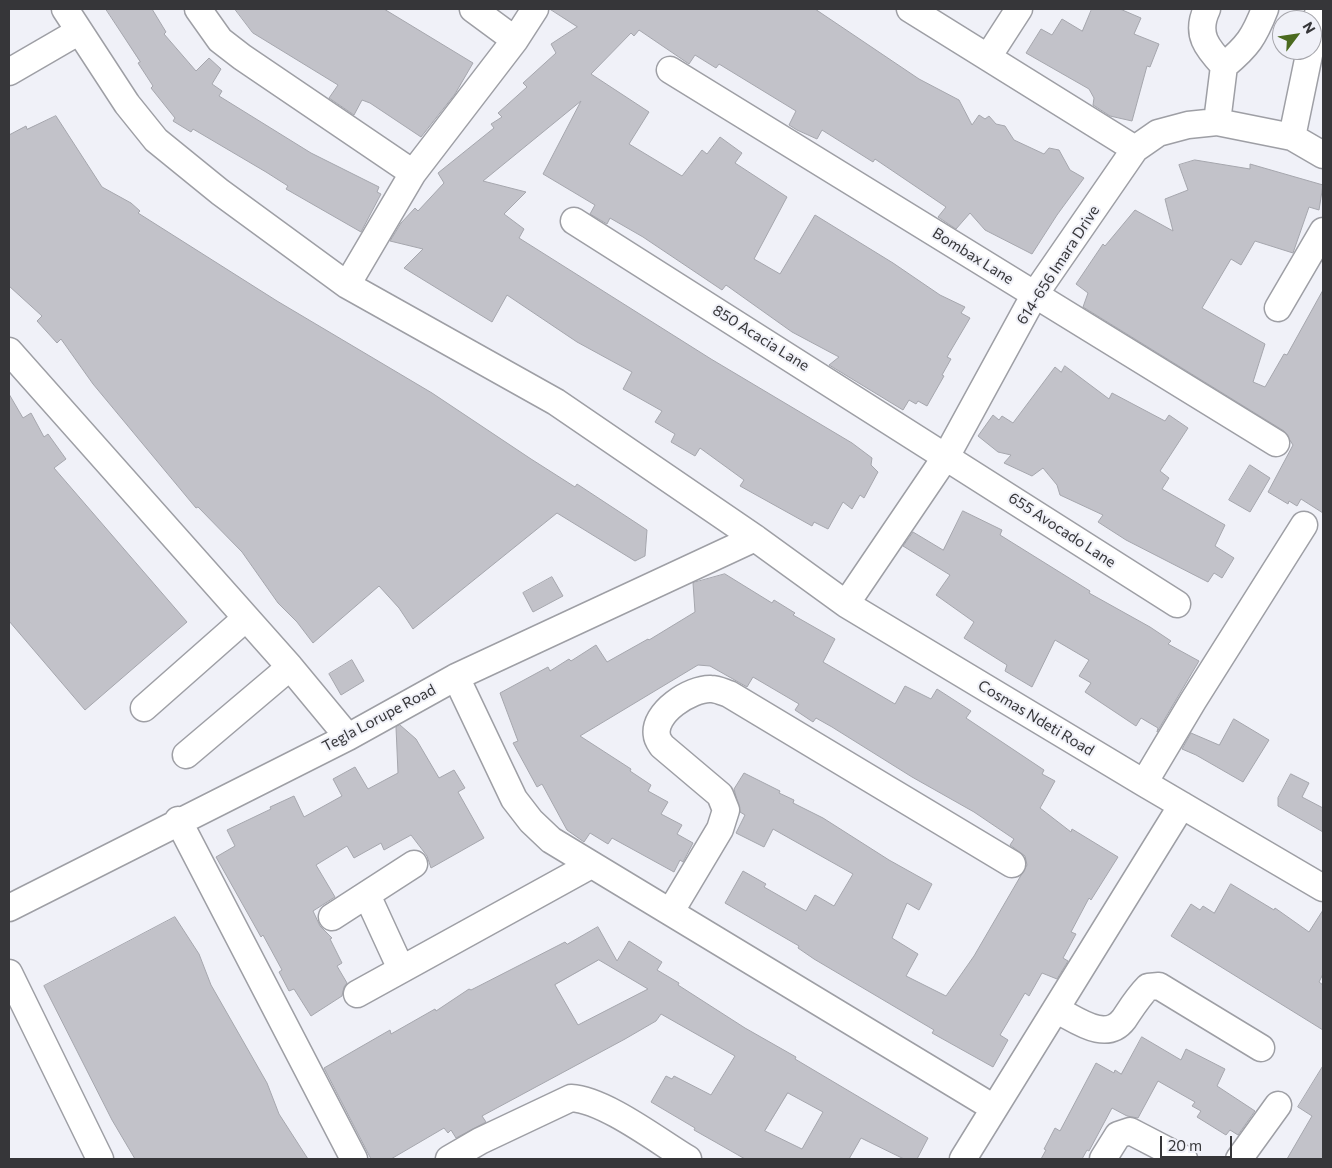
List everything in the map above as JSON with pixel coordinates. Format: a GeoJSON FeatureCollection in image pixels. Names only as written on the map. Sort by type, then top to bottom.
{"type":"FeatureCollection","features":[{"type":"Feature","properties":{"kind":"street","name":"Cosmas Ndeti Road"},"geometry":{"type":"LineString","coordinates":[[65,9],[78,32],[140,122],[156,140],[220,192],[347,285],[556,402],[755,538],[846,604],[1182,806],[1323,888]]}},
{"type":"Feature","properties":{"kind":"street"},"geometry":{"type":"LineString","coordinates":[[198,9],[220,40],[242,57],[413,173]]}},
{"type":"Feature","properties":{"kind":"street"},"geometry":{"type":"LineString","coordinates":[[473,9],[516,40]]}},
{"type":"Feature","properties":{"kind":"street"},"geometry":{"type":"LineString","coordinates":[[347,285],[413,173],[516,40],[535,9]]}},
{"type":"Feature","properties":{"kind":"street"},"geometry":{"type":"LineString","coordinates":[[910,9],[1135,149]]}},
{"type":"Feature","properties":{"kind":"street"},"geometry":{"type":"LineString","coordinates":[[988,57],[1019,9]]}},
{"type":"Feature","properties":{"kind":"street"},"geometry":{"type":"LineString","coordinates":[[1207,9],[1203,18],[1202,31],[1206,47],[1224,66]]}},
{"type":"Feature","properties":{"kind":"street"},"geometry":{"type":"LineString","coordinates":[[1217,122],[1224,66],[1255,35],[1265,9]]}},
{"type":"Feature","properties":{"kind":"street"},"geometry":{"type":"LineString","coordinates":[[9,72],[78,32]]}},
{"type":"Feature","properties":{"kind":"street"},"geometry":{"type":"LineString","coordinates":[[1292,137],[1308,60]]}},
{"type":"Feature","properties":{"kind":"street","name":"Bombax Lane"},"geometry":{"type":"LineString","coordinates":[[670,70],[1276,443]]}},
{"type":"Feature","properties":{"kind":"street","name":"614-656 Imara Drive"},"geometry":{"type":"LineString","coordinates":[[846,604],[947,456],[1035,294],[1135,149],[1158,133],[1188,125],[1217,122],[1292,137],[1323,155]]}},
{"type":"Feature","properties":{"kind":"street","name":"850 Acacia Lane"},"geometry":{"type":"LineString","coordinates":[[574,221],[947,456]]}},
{"type":"Feature","properties":{"kind":"street"},"geometry":{"type":"LineString","coordinates":[[1278,308],[1323,231]]}},
{"type":"Feature","properties":{"kind":"street"},"geometry":{"type":"LineString","coordinates":[[9,351],[290,667],[348,737]]}},
{"type":"Feature","properties":{"kind":"street","name":"655 Avocado Lane"},"geometry":{"type":"LineString","coordinates":[[947,456],[1177,604]]}},
{"type":"Feature","properties":{"kind":"street"},"geometry":{"type":"LineString","coordinates":[[1144,783],[1193,701],[1304,525]]}},
{"type":"Feature","properties":{"kind":"street","name":"Tegla Lorupe Road"},"geometry":{"type":"LineString","coordinates":[[9,908],[178,820],[348,737],[456,677],[755,538]]}},
{"type":"Feature","properties":{"kind":"street"},"geometry":{"type":"LineString","coordinates":[[144,708],[246,618]]}},
{"type":"Feature","properties":{"kind":"street"},"geometry":{"type":"LineString","coordinates":[[186,755],[290,667]]}},
{"type":"Feature","properties":{"kind":"street"},"geometry":{"type":"LineString","coordinates":[[456,677],[514,799],[531,821],[551,840],[994,1108]]}},
{"type":"Feature","properties":{"kind":"street"},"geometry":{"type":"LineString","coordinates":[[671,911],[720,829],[726,810],[720,795],[662,746],[656,735],[658,725],[673,704],[686,695],[700,690],[710,689],[729,694],[1012,864]]}},
{"type":"Feature","properties":{"kind":"street"},"geometry":{"type":"LineString","coordinates":[[962,1159],[1057,1010],[1182,806]]}},
{"type":"Feature","properties":{"kind":"street"},"geometry":{"type":"LineString","coordinates":[[178,820],[354,1159]]}},
{"type":"Feature","properties":{"kind":"street"},"geometry":{"type":"LineString","coordinates":[[332,917],[414,864]]}},
{"type":"Feature","properties":{"kind":"street"},"geometry":{"type":"LineString","coordinates":[[357,994],[591,865]]}},
{"type":"Feature","properties":{"kind":"street"},"geometry":{"type":"LineString","coordinates":[[367,894],[401,969]]}},
{"type":"Feature","properties":{"kind":"street"},"geometry":{"type":"LineString","coordinates":[[9,973],[100,1159]]}},
{"type":"Feature","properties":{"kind":"street"},"geometry":{"type":"LineString","coordinates":[[1057,1010],[1104,1031],[1114,1028],[1123,1020],[1136,999],[1148,987],[1159,986],[1261,1048]]}},
{"type":"Feature","properties":{"kind":"street"},"geometry":{"type":"LineString","coordinates":[[448,1159],[485,1150],[557,1104],[572,1098],[586,1099],[603,1107],[688,1159]]}},
{"type":"Feature","properties":{"kind":"street"},"geometry":{"type":"LineString","coordinates":[[1240,1159],[1278,1105]]}},
{"type":"Feature","properties":{"kind":"street"},"geometry":{"type":"LineString","coordinates":[[1103,1159],[1118,1135],[1130,1131],[1184,1159]]}},
{"type":"Feature","properties":{"kind":"building"},"geometry":{"type":"Polygon","coordinates":[[[106,9],[152,9],[166,32],[164,34],[196,71],[209,58],[221,69],[212,84],[222,91],[219,96],[311,153],[379,187],[377,192],[381,194],[361,232],[286,189],[288,186],[266,172],[193,129],[191,132],[173,121],[175,118],[151,88],[153,86],[138,63],[140,62],[106,9]]]}},
{"type":"Feature","properties":{"kind":"building"},"geometry":{"type":"Polygon","coordinates":[[[235,9],[384,9],[473,63],[455,94],[421,137],[370,103],[362,100],[354,115],[329,98],[338,85],[253,33],[235,9]]]}},
{"type":"Feature","properties":{"kind":"building"},"geometry":{"type":"Polygon","coordinates":[[[550,9],[815,9],[919,79],[959,100],[972,125],[979,115],[985,119],[989,116],[996,124],[1005,126],[1014,140],[1044,154],[1049,148],[1059,150],[1070,170],[1084,178],[1032,254],[985,230],[970,213],[956,229],[938,217],[946,207],[875,159],[873,162],[822,130],[817,139],[797,130],[789,125],[796,111],[719,64],[716,68],[695,55],[689,64],[639,30],[634,36],[631,33],[591,74],[649,112],[629,144],[682,176],[702,150],[707,154],[720,137],[742,153],[735,163],[787,197],[754,259],[780,274],[815,215],[893,263],[940,295],[965,307],[961,313],[970,318],[947,357],[951,359],[927,406],[918,401],[916,404],[909,400],[903,410],[829,365],[839,357],[792,332],[726,285],[722,290],[643,237],[610,218],[607,224],[590,214],[595,205],[543,174],[581,101],[483,181],[526,192],[504,214],[524,229],[519,238],[711,359],[852,443],[872,458],[871,465],[878,472],[864,498],[860,495],[852,509],[843,502],[828,529],[814,522],[812,526],[740,486],[744,480],[700,448],[695,456],[671,442],[675,434],[655,422],[662,411],[623,389],[632,372],[577,342],[507,295],[492,322],[404,268],[423,249],[390,241],[401,223],[415,208],[418,211],[444,183],[438,173],[494,128],[491,124],[502,117],[498,113],[527,87],[523,83],[556,53],[551,44],[577,27],[550,9]]]}},
{"type":"Feature","properties":{"kind":"building"},"geometry":{"type":"Polygon","coordinates":[[[1092,9],[1120,9],[1141,18],[1134,34],[1159,44],[1150,67],[1147,66],[1132,121],[1110,116],[1093,105],[1094,98],[1089,89],[1026,53],[1041,29],[1052,35],[1062,19],[1082,31],[1092,9]]]}},
{"type":"Feature","properties":{"kind":"building"},"geometry":{"type":"Polygon","coordinates":[[[56,116],[102,187],[131,203],[140,211],[138,213],[277,301],[432,393],[531,459],[575,487],[577,484],[647,530],[645,556],[635,561],[557,513],[413,629],[399,608],[379,586],[313,643],[297,622],[278,603],[242,552],[198,507],[196,508],[93,384],[61,339],[57,343],[37,321],[42,316],[9,286],[9,135],[26,126],[27,129],[56,116]]]}},
{"type":"Feature","properties":{"kind":"building"},"geometry":{"type":"Polygon","coordinates":[[[1195,160],[1250,169],[1250,164],[1323,185],[1319,210],[1309,207],[1293,253],[1255,241],[1241,265],[1231,259],[1202,308],[1265,344],[1253,382],[1265,387],[1284,354],[1287,355],[1323,290],[1323,513],[1301,499],[1297,506],[1289,501],[1288,504],[1268,492],[1293,445],[1284,431],[1083,307],[1088,293],[1076,284],[1103,244],[1105,246],[1135,210],[1173,231],[1165,199],[1188,190],[1179,165],[1195,160]]]}},
{"type":"Feature","properties":{"kind":"building"},"geometry":{"type":"Polygon","coordinates":[[[1065,366],[1109,399],[1112,393],[1165,421],[1169,415],[1188,428],[1160,471],[1169,478],[1162,489],[1225,525],[1215,546],[1234,558],[1222,578],[1214,573],[1208,582],[1126,540],[1098,522],[1103,515],[1060,495],[1057,485],[1043,468],[1032,476],[1004,463],[1011,455],[998,452],[978,436],[993,415],[999,420],[1002,416],[1013,423],[1055,367],[1061,372],[1065,366]]]}},
{"type":"Feature","properties":{"kind":"building"},"geometry":{"type":"Polygon","coordinates":[[[9,394],[23,418],[31,413],[44,437],[48,434],[66,459],[54,468],[187,622],[85,710],[9,621],[9,394]]]}},
{"type":"Feature","properties":{"kind":"building"},"geometry":{"type":"Polygon","coordinates":[[[1250,465],[1270,478],[1250,512],[1229,500],[1250,465]]]}},
{"type":"Feature","properties":{"kind":"building"},"geometry":{"type":"Polygon","coordinates":[[[963,511],[1002,530],[1000,535],[1090,591],[1089,593],[1150,627],[1171,641],[1168,644],[1199,661],[1157,732],[1158,728],[1141,718],[1136,726],[1085,692],[1091,683],[1079,676],[1089,660],[1055,640],[1032,687],[1005,671],[1007,665],[964,638],[974,622],[936,595],[950,575],[903,546],[913,532],[943,550],[963,511]]]}},
{"type":"Feature","properties":{"kind":"building"},"geometry":{"type":"Polygon","coordinates":[[[725,574],[772,603],[774,600],[795,613],[793,615],[835,639],[823,662],[895,704],[905,686],[931,699],[937,689],[971,711],[966,718],[1044,770],[1042,774],[1055,781],[1040,808],[1071,832],[1072,829],[1118,857],[1091,900],[1089,898],[1071,932],[1076,934],[1063,958],[1068,961],[1057,979],[1042,973],[1029,996],[1025,993],[1000,1035],[1008,1040],[993,1067],[932,1033],[934,1030],[814,959],[798,948],[799,946],[725,903],[743,871],[766,884],[764,887],[806,911],[815,895],[834,906],[853,874],[773,829],[764,847],[736,833],[745,815],[740,812],[734,789],[744,773],[780,791],[779,793],[794,800],[793,803],[823,818],[889,860],[932,884],[919,910],[907,903],[892,938],[918,954],[906,976],[946,996],[974,956],[1027,865],[1025,856],[1010,845],[1014,839],[974,812],[912,777],[816,718],[813,722],[795,710],[799,704],[753,677],[747,687],[710,666],[698,665],[580,736],[631,769],[630,771],[651,785],[648,791],[668,802],[661,814],[682,825],[677,834],[693,843],[683,862],[680,860],[674,872],[612,838],[608,844],[590,833],[584,842],[567,830],[542,784],[537,787],[513,743],[518,741],[500,693],[548,667],[550,671],[569,659],[571,661],[596,645],[607,662],[649,640],[695,612],[693,583],[725,574]]]}},
{"type":"Feature","properties":{"kind":"building"},"geometry":{"type":"Polygon","coordinates":[[[552,577],[563,596],[533,612],[523,593],[552,577]]]}},
{"type":"Feature","properties":{"kind":"building"},"geometry":{"type":"Polygon","coordinates":[[[352,660],[364,681],[341,695],[329,674],[352,660]]]}},
{"type":"Feature","properties":{"kind":"building"},"geometry":{"type":"Polygon","coordinates":[[[1234,719],[1269,740],[1243,782],[1182,749],[1191,733],[1219,745],[1234,719]]]}},
{"type":"Feature","properties":{"kind":"building"},"geometry":{"type":"Polygon","coordinates":[[[400,725],[416,739],[439,778],[454,770],[465,788],[458,792],[484,838],[431,868],[427,856],[411,835],[384,850],[381,843],[354,858],[347,846],[316,865],[335,897],[313,911],[320,926],[332,938],[330,939],[342,963],[337,966],[347,983],[342,996],[311,1016],[294,989],[289,991],[279,972],[282,970],[263,935],[261,937],[216,857],[235,846],[227,830],[271,809],[270,807],[294,796],[304,817],[342,796],[333,779],[355,767],[368,789],[398,773],[396,727],[400,725]]]}},
{"type":"Feature","properties":{"kind":"building"},"geometry":{"type":"Polygon","coordinates":[[[1291,774],[1309,783],[1302,797],[1323,808],[1323,832],[1278,806],[1278,798],[1291,774]]]}},
{"type":"Feature","properties":{"kind":"building"},"geometry":{"type":"Polygon","coordinates":[[[1231,884],[1274,910],[1275,908],[1309,932],[1323,910],[1323,974],[1319,982],[1323,985],[1323,1030],[1171,936],[1191,904],[1200,910],[1203,906],[1214,913],[1231,884]]]}},
{"type":"Feature","properties":{"kind":"building"},"geometry":{"type":"Polygon","coordinates":[[[175,917],[199,954],[211,985],[267,1083],[279,1114],[308,1159],[135,1159],[112,1120],[44,986],[175,917]]]}},
{"type":"Feature","properties":{"kind":"building"},"geometry":{"type":"Polygon","coordinates":[[[598,927],[617,961],[629,941],[662,962],[657,970],[679,983],[678,985],[745,1028],[796,1057],[795,1059],[928,1138],[917,1159],[904,1159],[861,1138],[849,1159],[745,1159],[694,1130],[695,1128],[651,1102],[666,1076],[672,1079],[674,1076],[711,1095],[735,1056],[661,1014],[656,1021],[625,1039],[482,1116],[486,1122],[456,1138],[451,1130],[448,1133],[444,1128],[391,1159],[371,1159],[324,1068],[390,1030],[391,1034],[435,1009],[436,1011],[469,989],[471,990],[565,942],[567,944],[598,927]],[[599,960],[555,985],[578,1025],[648,989],[599,960]],[[788,1093],[765,1131],[802,1149],[823,1112],[788,1093]]]}},
{"type":"Feature","properties":{"kind":"building"},"geometry":{"type":"Polygon","coordinates":[[[1142,1037],[1181,1060],[1186,1049],[1225,1069],[1217,1086],[1255,1111],[1238,1135],[1230,1130],[1226,1135],[1197,1117],[1201,1111],[1192,1106],[1195,1102],[1158,1081],[1138,1118],[1127,1116],[1112,1108],[1089,1151],[1087,1150],[1082,1159],[1041,1159],[1055,1128],[1060,1131],[1096,1063],[1114,1073],[1115,1070],[1121,1074],[1142,1037]]]}},
{"type":"Feature","properties":{"kind":"building"},"geometry":{"type":"Polygon","coordinates":[[[1323,1066],[1323,1159],[1287,1159],[1312,1116],[1298,1107],[1323,1066]]]}}]}
